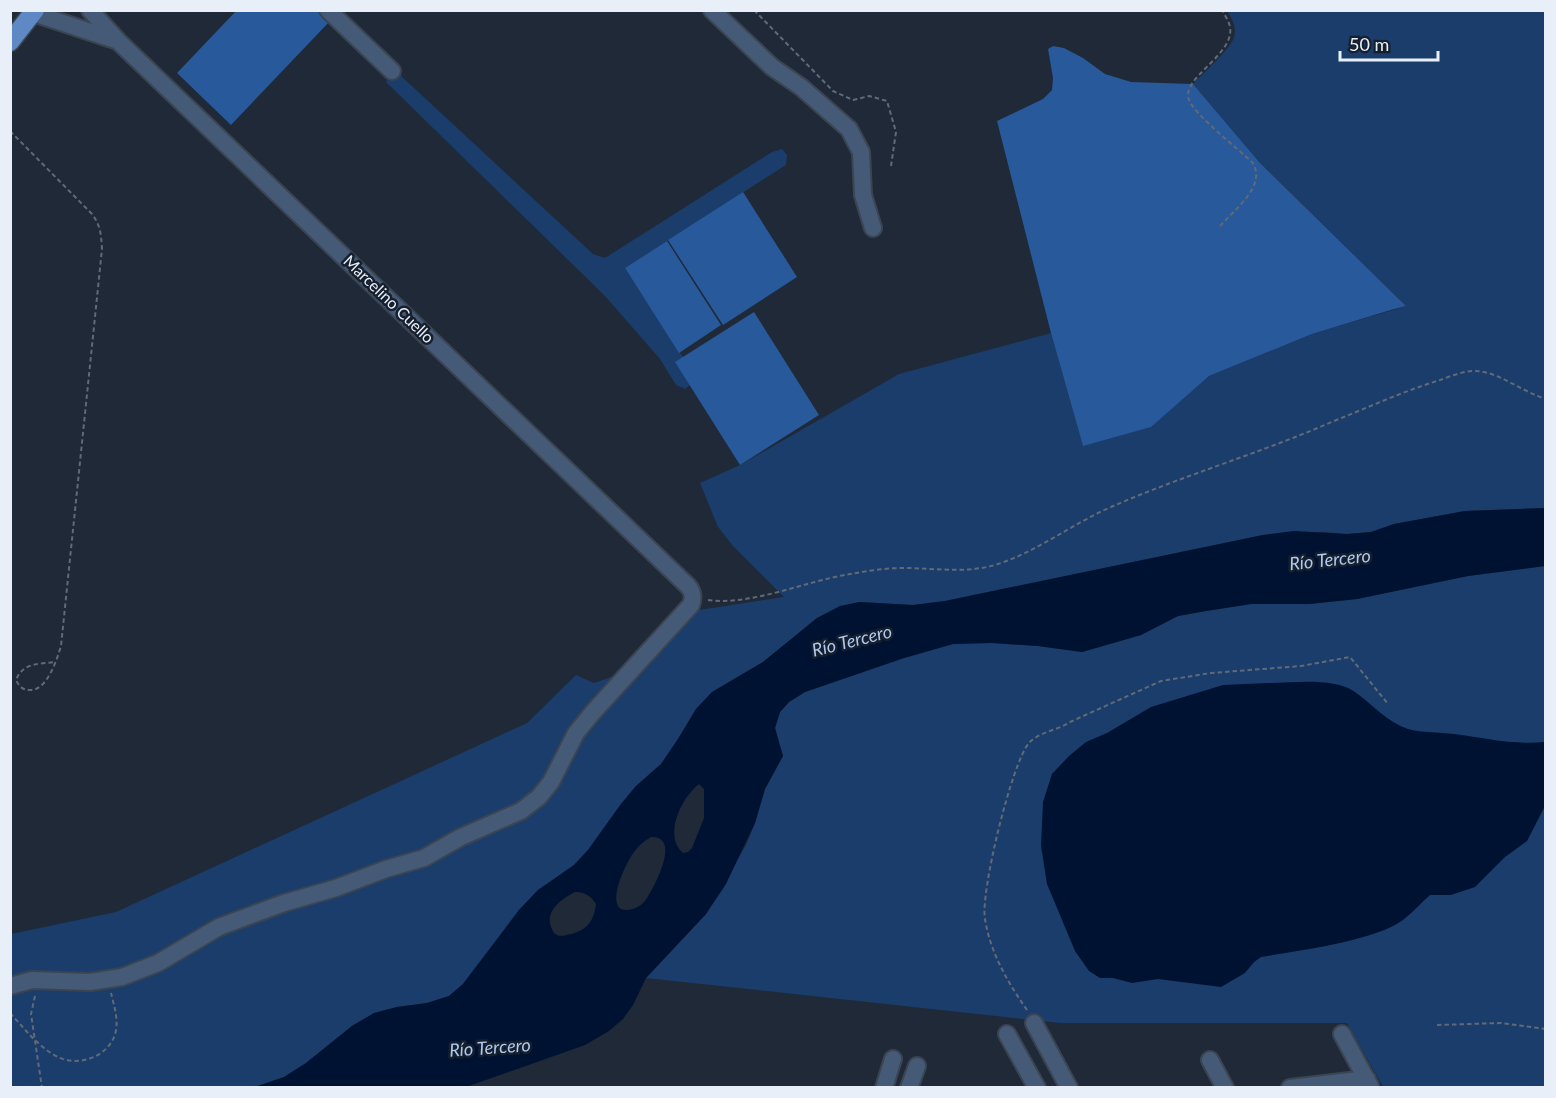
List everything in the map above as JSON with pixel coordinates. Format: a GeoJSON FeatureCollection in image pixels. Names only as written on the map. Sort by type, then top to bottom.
{"type":"FeatureCollection","features":[{"type":"Feature","properties":{"kind":"main road"},"geometry":{"type":"LineString","coordinates":[[10,42],[34,12]]}},
{"type":"Feature","properties":{"kind":"street","name":"Marcelino Cuello"},"geometry":{"type":"LineString","coordinates":[[90,10],[119,42],[691,592]]}},
{"type":"Feature","properties":{"kind":"street"},"geometry":{"type":"LineString","coordinates":[[328,10],[392,71]]}},
{"type":"Feature","properties":{"kind":"street"},"geometry":{"type":"LineString","coordinates":[[712,10],[772,67],[801,87],[849,129],[861,152],[864,195],[873,228]]}},
{"type":"Feature","properties":{"kind":"street"},"geometry":{"type":"LineString","coordinates":[[34,12],[119,42]]}},
{"type":"Feature","properties":{"kind":"street"},"geometry":{"type":"LineString","coordinates":[[10,986],[32,980],[90,982],[122,977],[158,963],[219,927],[284,903],[424,858],[461,837],[521,811],[539,797],[551,782],[576,733],[594,711],[691,604],[691,592]]}},
{"type":"Feature","properties":{"kind":"street"},"geometry":{"type":"LineString","coordinates":[[1034,1023],[1069,1088]]}},
{"type":"Feature","properties":{"kind":"street"},"geometry":{"type":"LineString","coordinates":[[1007,1034],[1037,1088]]}},
{"type":"Feature","properties":{"kind":"street"},"geometry":{"type":"LineString","coordinates":[[1290,1088],[1369,1083],[1342,1034]]}},
{"type":"Feature","properties":{"kind":"street"},"geometry":{"type":"LineString","coordinates":[[884,1088],[893,1059]]}},
{"type":"Feature","properties":{"kind":"street"},"geometry":{"type":"LineString","coordinates":[[1210,1060],[1225,1088]]}},
{"type":"Feature","properties":{"kind":"street"},"geometry":{"type":"LineString","coordinates":[[909,1088],[917,1066]]}},
{"type":"Feature","properties":{"kind":"path"},"geometry":{"type":"LineString","coordinates":[[754,10],[833,91],[853,100],[869,96],[887,101],[896,132],[891,166]]}},
{"type":"Feature","properties":{"kind":"path"},"geometry":{"type":"LineString","coordinates":[[1220,226],[1250,192],[1256,183],[1257,175],[1252,162],[1198,112],[1188,97],[1188,90],[1229,39],[1230,29],[1222,10]]}},
{"type":"Feature","properties":{"kind":"path"},"geometry":{"type":"LineString","coordinates":[[10,131],[92,214],[100,225],[102,236],[61,646],[56,662],[42,686],[34,691],[19,686],[16,680],[19,672],[25,666],[56,662]]}},
{"type":"Feature","properties":{"kind":"path"},"geometry":{"type":"LineString","coordinates":[[691,592],[720,602],[848,574],[902,568],[972,570],[995,565],[1016,557],[1109,507],[1225,462],[1280,444],[1380,402],[1457,374],[1474,371],[1489,373],[1545,399]]}},
{"type":"Feature","properties":{"kind":"path"},"geometry":{"type":"LineString","coordinates":[[1034,1023],[997,960],[988,937],[984,903],[1000,827],[1017,765],[1024,750],[1035,737],[1060,729],[1070,722],[1161,681],[1211,673],[1301,666],[1350,657],[1388,704]]}},
{"type":"Feature","properties":{"kind":"path"},"geometry":{"type":"LineString","coordinates":[[10,1013],[36,1042],[59,1058],[86,1061],[108,1048],[116,1032],[117,1014],[107,979]]}},
{"type":"Feature","properties":{"kind":"path"},"geometry":{"type":"LineString","coordinates":[[42,980],[36,992],[31,1014],[42,1088]]}},
{"type":"Feature","properties":{"kind":"path"},"geometry":{"type":"LineString","coordinates":[[1437,1025],[1502,1023],[1545,1029]]}},
{"type":"Feature","properties":{"kind":"shaded area"},"geometry":{"type":"Polygon","coordinates":[[[1227,11],[1545,11],[1545,508],[1464,511],[1394,524],[1371,532],[1263,535],[945,601],[913,605],[859,602],[817,618],[763,662],[712,692],[696,709],[661,764],[636,786],[588,850],[574,865],[538,890],[519,910],[463,984],[449,996],[427,1003],[374,1013],[352,1026],[306,1063],[284,1077],[255,1087],[11,1088],[11,934],[116,912],[527,723],[576,675],[594,683],[640,667],[686,619],[699,610],[784,597],[733,546],[718,527],[700,483],[740,465],[899,374],[1051,333],[1083,445],[1209,376],[1312,334],[1406,306],[1260,163],[1193,84],[1232,42],[1235,34],[1234,27],[1227,11]]]}},
{"type":"Feature","properties":{"kind":"shaded area"},"geometry":{"type":"Polygon","coordinates":[[[399,74],[593,254],[605,258],[772,152],[782,149],[787,155],[786,165],[625,268],[683,357],[690,385],[685,389],[676,385],[660,359],[605,296],[386,82],[389,75],[399,74]]]}},
{"type":"Feature","properties":{"kind":"shaded area"},"geometry":{"type":"Polygon","coordinates":[[[1545,566],[1545,1087],[1383,1087],[1347,1023],[1060,1023],[646,978],[706,914],[746,845],[765,789],[783,756],[775,728],[780,712],[789,702],[805,692],[953,644],[992,643],[1082,652],[1141,635],[1178,616],[1251,604],[1309,604],[1357,599],[1468,576],[1545,566]]]}},
{"type":"Feature","properties":{"kind":"water","name":"Río Tercero"},"geometry":{"type":"Polygon","coordinates":[[[1546,508],[1545,566],[1468,576],[1357,599],[1309,604],[1251,604],[1178,616],[1141,635],[1082,652],[992,643],[953,644],[805,692],[789,702],[780,712],[775,728],[783,756],[765,789],[755,823],[726,884],[706,914],[646,978],[633,1005],[623,1019],[609,1031],[585,1045],[466,1087],[255,1087],[284,1077],[306,1063],[352,1026],[374,1013],[427,1003],[449,996],[463,984],[519,910],[538,890],[574,865],[588,850],[636,786],[661,764],[696,709],[712,692],[763,662],[817,618],[840,606],[859,602],[913,605],[945,601],[1263,535],[1294,531],[1347,534],[1371,532],[1394,524],[1465,511],[1546,508]],[[699,784],[686,798],[677,817],[675,837],[677,846],[683,853],[692,848],[704,818],[704,789],[699,784]],[[651,837],[639,846],[626,866],[618,888],[616,898],[623,910],[633,909],[642,904],[660,874],[663,863],[664,845],[660,839],[651,837]],[[575,892],[556,906],[550,916],[551,927],[559,936],[581,930],[591,920],[595,910],[596,904],[587,895],[575,892]]]}},
{"type":"Feature","properties":{"kind":"water"},"geometry":{"type":"Polygon","coordinates":[[[1313,682],[1346,687],[1393,722],[1408,729],[1510,742],[1545,742],[1545,806],[1527,841],[1505,857],[1475,887],[1451,895],[1430,895],[1403,920],[1374,934],[1335,944],[1261,957],[1245,973],[1221,987],[1158,979],[1132,983],[1113,978],[1100,978],[1089,971],[1075,951],[1047,884],[1041,846],[1043,802],[1052,774],[1086,742],[1107,733],[1151,707],[1223,685],[1313,682]]]}},
{"type":"Feature","properties":{"kind":"building"},"geometry":{"type":"Polygon","coordinates":[[[237,10],[321,10],[331,20],[231,125],[177,73],[237,10]]]}},
{"type":"Feature","properties":{"kind":"building"},"geometry":{"type":"Polygon","coordinates":[[[1053,46],[1064,48],[1083,58],[1105,74],[1131,82],[1193,84],[1260,163],[1406,306],[1312,334],[1209,376],[1151,427],[1083,446],[1051,333],[997,121],[1043,99],[1052,90],[1053,78],[1048,49],[1053,46]]]}},
{"type":"Feature","properties":{"kind":"building"},"geometry":{"type":"Polygon","coordinates":[[[743,192],[797,277],[723,325],[668,240],[743,192]]]}},
{"type":"Feature","properties":{"kind":"building"},"geometry":{"type":"Polygon","coordinates":[[[667,241],[721,325],[679,353],[625,268],[667,241]]]}},
{"type":"Feature","properties":{"kind":"building"},"geometry":{"type":"Polygon","coordinates":[[[754,312],[819,415],[740,465],[675,362],[754,312]]]}}]}
